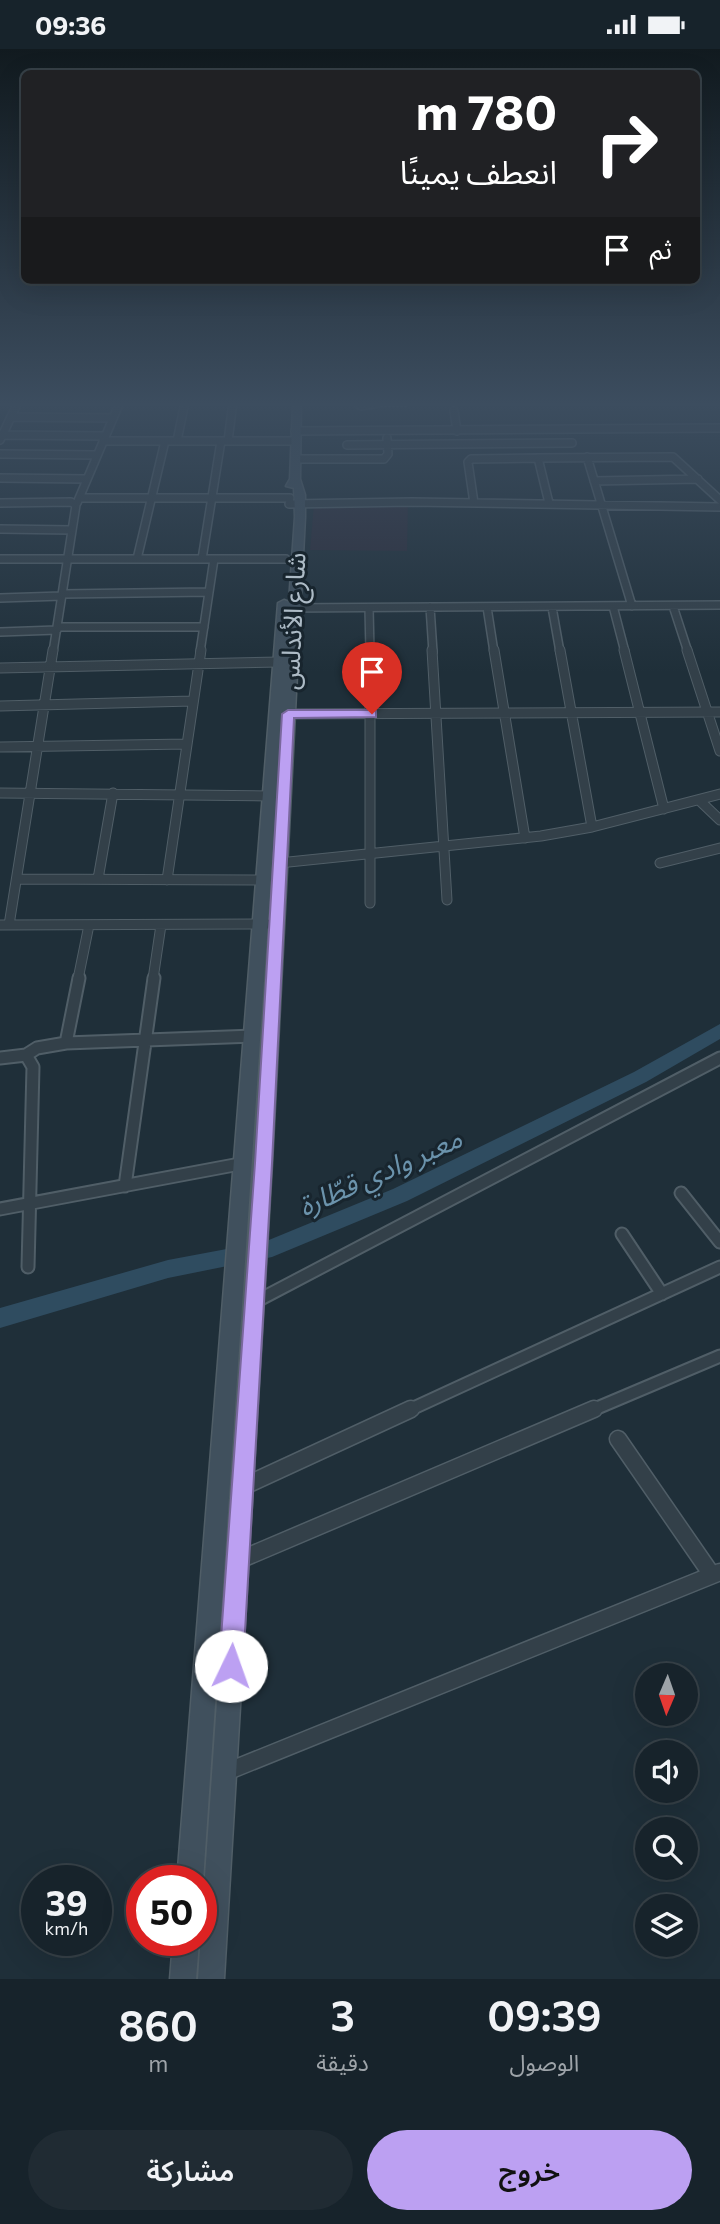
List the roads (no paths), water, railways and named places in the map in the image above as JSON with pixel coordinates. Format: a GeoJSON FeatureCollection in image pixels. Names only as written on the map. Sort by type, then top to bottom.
{"type":"FeatureCollection","features":[{"type":"Feature","properties":{"kind":"main road","name":"شارع الأندلس"},"geometry":{"type":"LineString","coordinates":[[247,1241],[267,1109],[268,924],[264,880],[269,796],[282,714],[279,662],[289,608],[286,559],[296,492]]}},
{"type":"Feature","properties":{"kind":"main road","name":"شارع الأندلس"},"geometry":{"type":"LineString","coordinates":[[191,1865],[245,1275],[245,1163],[254,1035],[268,924],[279,863],[282,714],[293,502]]}},
{"type":"Feature","properties":{"kind":"main road","name":"شارع الأندلس"},"geometry":{"type":"LineString","coordinates":[[211,1979],[226,1772],[253,1303],[245,1275]]}},
{"type":"Feature","properties":{"kind":"main road"},"geometry":{"type":"LineString","coordinates":[[183,1979],[185,1956]]}},
{"type":"Feature","properties":{"kind":"street"},"geometry":{"type":"LineString","coordinates":[[82,492],[67,559],[17,879],[5,925],[268,924]]}},
{"type":"Feature","properties":{"kind":"street"},"geometry":{"type":"LineString","coordinates":[[137,559],[153,492]]}},
{"type":"Feature","properties":{"kind":"street"},"geometry":{"type":"LineString","coordinates":[[202,559],[213,492]]}},
{"type":"Feature","properties":{"kind":"street"},"geometry":{"type":"LineString","coordinates":[[472,492],[474,503]]}},
{"type":"Feature","properties":{"kind":"street"},"geometry":{"type":"LineString","coordinates":[[546,492],[549,503]]}},
{"type":"Feature","properties":{"kind":"street"},"geometry":{"type":"LineString","coordinates":[[597,492],[632,606]]}},
{"type":"Feature","properties":{"kind":"street"},"geometry":{"type":"LineString","coordinates":[[0,503],[212,498],[293,502],[720,507]]}},
{"type":"Feature","properties":{"kind":"street"},"geometry":{"type":"LineString","coordinates":[[0,530],[72,530]]}},
{"type":"Feature","properties":{"kind":"street"},"geometry":{"type":"LineString","coordinates":[[0,559],[286,559]]}},
{"type":"Feature","properties":{"kind":"street"},"geometry":{"type":"LineString","coordinates":[[167,880],[214,559]]}},
{"type":"Feature","properties":{"kind":"street"},"geometry":{"type":"LineString","coordinates":[[0,599],[209,592]]}},
{"type":"Feature","properties":{"kind":"street"},"geometry":{"type":"LineString","coordinates":[[289,608],[720,605]]}},
{"type":"Feature","properties":{"kind":"street"},"geometry":{"type":"LineString","coordinates":[[613,606],[664,809]]}},
{"type":"Feature","properties":{"kind":"street"},"geometry":{"type":"LineString","coordinates":[[673,606],[720,751]]}},
{"type":"Feature","properties":{"kind":"street"},"geometry":{"type":"LineString","coordinates":[[430,607],[446,846],[447,901]]}},
{"type":"Feature","properties":{"kind":"street"},"geometry":{"type":"LineString","coordinates":[[488,607],[525,838]]}},
{"type":"Feature","properties":{"kind":"street"},"geometry":{"type":"LineString","coordinates":[[552,607],[593,827]]}},
{"type":"Feature","properties":{"kind":"street"},"geometry":{"type":"LineString","coordinates":[[369,608],[372,714],[370,903]]}},
{"type":"Feature","properties":{"kind":"street"},"geometry":{"type":"LineString","coordinates":[[0,632],[57,628],[204,627]]}},
{"type":"Feature","properties":{"kind":"street"},"geometry":{"type":"LineString","coordinates":[[0,668],[279,662]]}},
{"type":"Feature","properties":{"kind":"street"},"geometry":{"type":"LineString","coordinates":[[0,706],[192,701]]}},
{"type":"Feature","properties":{"kind":"street"},"geometry":{"type":"LineString","coordinates":[[282,714],[720,712]]}},
{"type":"Feature","properties":{"kind":"street"},"geometry":{"type":"LineString","coordinates":[[0,747],[187,744]]}},
{"type":"Feature","properties":{"kind":"street"},"geometry":{"type":"LineString","coordinates":[[0,793],[32,791],[269,796]]}},
{"type":"Feature","properties":{"kind":"street"},"geometry":{"type":"LineString","coordinates":[[98,879],[113,793]]}},
{"type":"Feature","properties":{"kind":"street"},"geometry":{"type":"LineString","coordinates":[[279,863],[525,838],[593,827],[720,794]]}},
{"type":"Feature","properties":{"kind":"street"},"geometry":{"type":"LineString","coordinates":[[699,800],[720,820]]}},
{"type":"Feature","properties":{"kind":"street"},"geometry":{"type":"LineString","coordinates":[[660,863],[720,848]]}},
{"type":"Feature","properties":{"kind":"street"},"geometry":{"type":"LineString","coordinates":[[17,879],[264,880]]}},
{"type":"Feature","properties":{"kind":"street"},"geometry":{"type":"LineString","coordinates":[[66,1043],[89,925]]}},
{"type":"Feature","properties":{"kind":"street"},"geometry":{"type":"LineString","coordinates":[[125,1185],[161,925]]}},
{"type":"Feature","properties":{"kind":"street"},"geometry":{"type":"LineString","coordinates":[[0,1058],[26,1055],[37,1048],[66,1043],[254,1035]]}},
{"type":"Feature","properties":{"kind":"street"},"geometry":{"type":"LineString","coordinates":[[26,1055],[33,1067],[28,1267]]}},
{"type":"Feature","properties":{"kind":"street"},"geometry":{"type":"LineString","coordinates":[[253,1303],[720,1058]]}},
{"type":"Feature","properties":{"kind":"street"},"geometry":{"type":"LineString","coordinates":[[0,1209],[245,1163]]}},
{"type":"Feature","properties":{"kind":"street"},"geometry":{"type":"LineString","coordinates":[[681,1193],[720,1242]]}},
{"type":"Feature","properties":{"kind":"street"},"geometry":{"type":"LineString","coordinates":[[622,1234],[662,1294]]}},
{"type":"Feature","properties":{"kind":"street"},"geometry":{"type":"LineString","coordinates":[[242,1487],[720,1267]]}},
{"type":"Feature","properties":{"kind":"street"},"geometry":{"type":"LineString","coordinates":[[237,1561],[720,1356]]}},
{"type":"Feature","properties":{"kind":"street"},"geometry":{"type":"LineString","coordinates":[[226,1772],[716,1573],[618,1439]]}},
{"type":"Feature","properties":{"kind":"waterway","name":"معبر وادي قطّارة"},"geometry":{"type":"LineString","coordinates":[[0,1318],[168,1269],[265,1251],[400,1195],[640,1077],[720,1031]]}}]}
